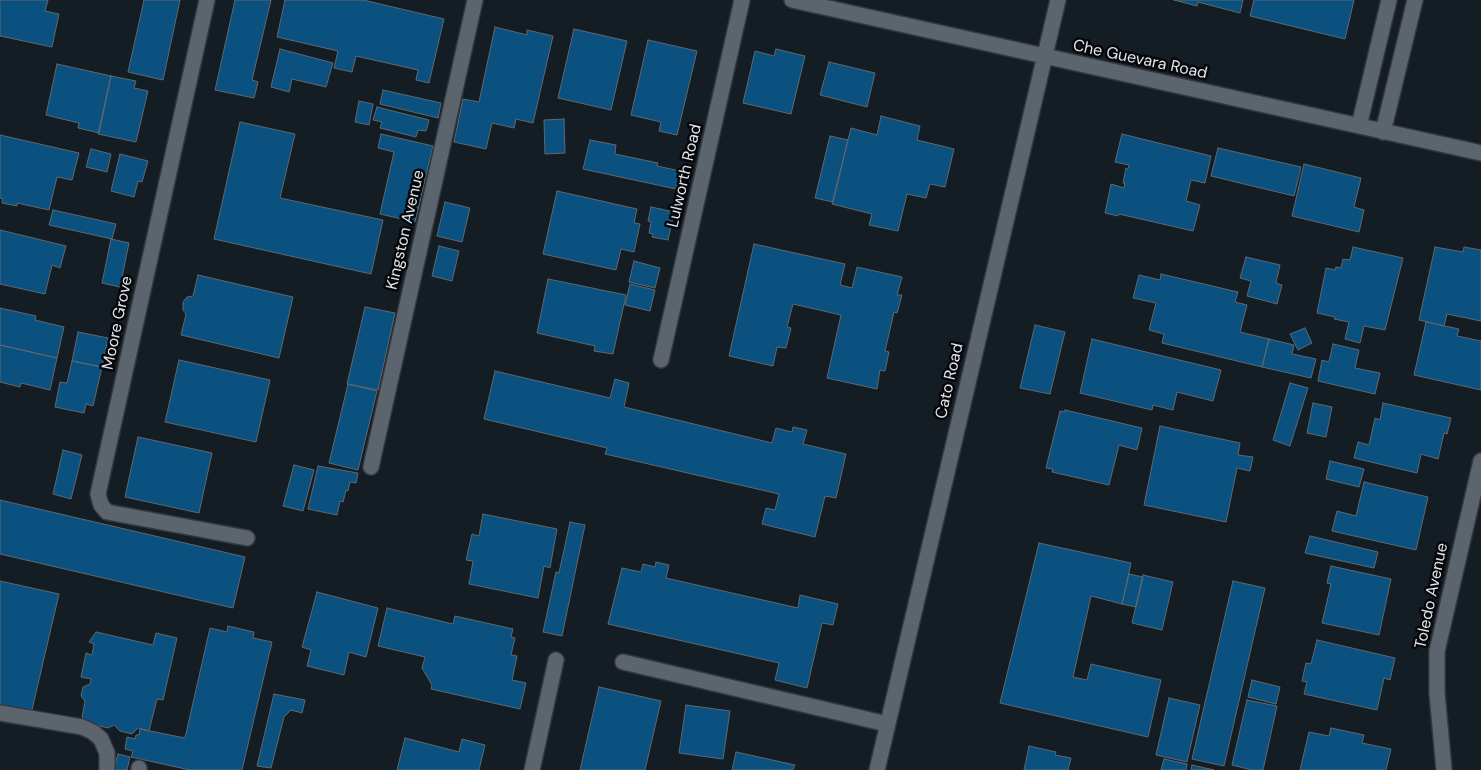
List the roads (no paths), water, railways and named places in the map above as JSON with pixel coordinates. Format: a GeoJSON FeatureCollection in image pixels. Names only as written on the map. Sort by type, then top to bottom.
{"type":"FeatureCollection","features":[{"type":"Feature","properties":{"kind":"street","name":"Moore Grove"},"geometry":{"type":"LineString","coordinates":[[207,0],[98,494],[101,506],[107,512],[247,538]]}},
{"type":"Feature","properties":{"kind":"street","name":"Kingston Avenue"},"geometry":{"type":"LineString","coordinates":[[371,467],[475,0]]}},
{"type":"Feature","properties":{"kind":"street","name":"Lulworth Road"},"geometry":{"type":"LineString","coordinates":[[662,360],[742,0]]}},
{"type":"Feature","properties":{"kind":"street","name":"Che Guevara Road"},"geometry":{"type":"LineString","coordinates":[[792,0],[1481,153]]}},
{"type":"Feature","properties":{"kind":"street","name":"Cato Road"},"geometry":{"type":"LineString","coordinates":[[877,770],[1058,0]]}},
{"type":"Feature","properties":{"kind":"street"},"geometry":{"type":"LineString","coordinates":[[1359,126],[1389,0]]}},
{"type":"Feature","properties":{"kind":"street"},"geometry":{"type":"LineString","coordinates":[[1383,132],[1415,0]]}},
{"type":"Feature","properties":{"kind":"street","name":"Toledo Avenue"},"geometry":{"type":"LineString","coordinates":[[1444,770],[1436,671],[1437,651],[1481,461]]}},
{"type":"Feature","properties":{"kind":"street"},"geometry":{"type":"LineString","coordinates":[[532,770],[556,660]]}},
{"type":"Feature","properties":{"kind":"street"},"geometry":{"type":"LineString","coordinates":[[623,662],[887,724]]}},
{"type":"Feature","properties":{"kind":"street"},"geometry":{"type":"LineString","coordinates":[[0,713],[82,727],[93,732],[101,739],[108,753],[107,770]]}}]}
